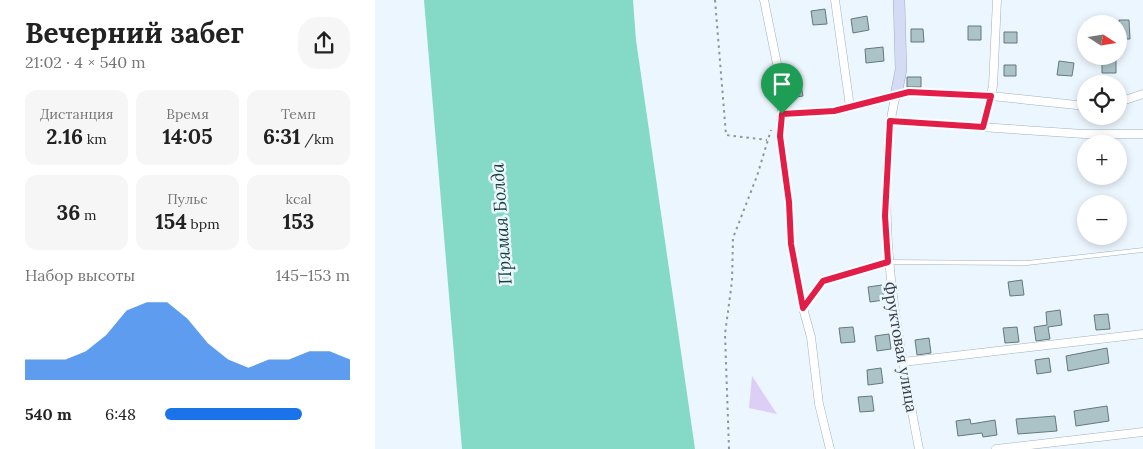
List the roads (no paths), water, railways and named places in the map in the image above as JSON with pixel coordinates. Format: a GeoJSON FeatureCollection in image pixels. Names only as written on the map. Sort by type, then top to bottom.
{"type":"FeatureCollection","features":[{"type":"Feature","properties":{"kind":"street"},"geometry":{"type":"LineString","coordinates":[[764,0],[783,94],[780,136],[789,202],[791,244],[803,308],[811,337],[819,404],[830,449]]}},
{"type":"Feature","properties":{"kind":"street"},"geometry":{"type":"LineString","coordinates":[[835,0],[850,107]]}},
{"type":"Feature","properties":{"kind":"street"},"geometry":{"type":"LineString","coordinates":[[896,95],[901,70],[899,0]]}},
{"type":"Feature","properties":{"kind":"street"},"geometry":{"type":"LineString","coordinates":[[983,127],[994,76],[997,0]]}},
{"type":"Feature","properties":{"kind":"street"},"geometry":{"type":"LineString","coordinates":[[782,114],[834,111],[909,92],[945,92],[1077,105]]}},
{"type":"Feature","properties":{"kind":"street"},"geometry":{"type":"LineString","coordinates":[[1127,99],[1143,94]]}},
{"type":"Feature","properties":{"kind":"street","name":"Фруктовая улица"},"geometry":{"type":"LineString","coordinates":[[896,95],[890,121],[885,216],[888,262],[903,362],[919,449]]}},
{"type":"Feature","properties":{"kind":"street"},"geometry":{"type":"LineString","coordinates":[[890,121],[1084,134],[1143,134]]}},
{"type":"Feature","properties":{"kind":"street"},"geometry":{"type":"LineString","coordinates":[[903,362],[1143,334]]}},
{"type":"Feature","properties":{"kind":"street"},"geometry":{"type":"LineString","coordinates":[[996,449],[1143,432]]}},
{"type":"Feature","properties":{"kind":"lane"},"geometry":{"type":"LineString","coordinates":[[803,308],[823,281],[888,262],[1027,263],[1143,250]]}},
{"type":"Feature","properties":{"kind":"water","name":"Прямая Болда"},"geometry":{"type":"Polygon","coordinates":[[[424,0],[633,0],[636,40],[695,449],[462,449],[424,0]]]}}]}
